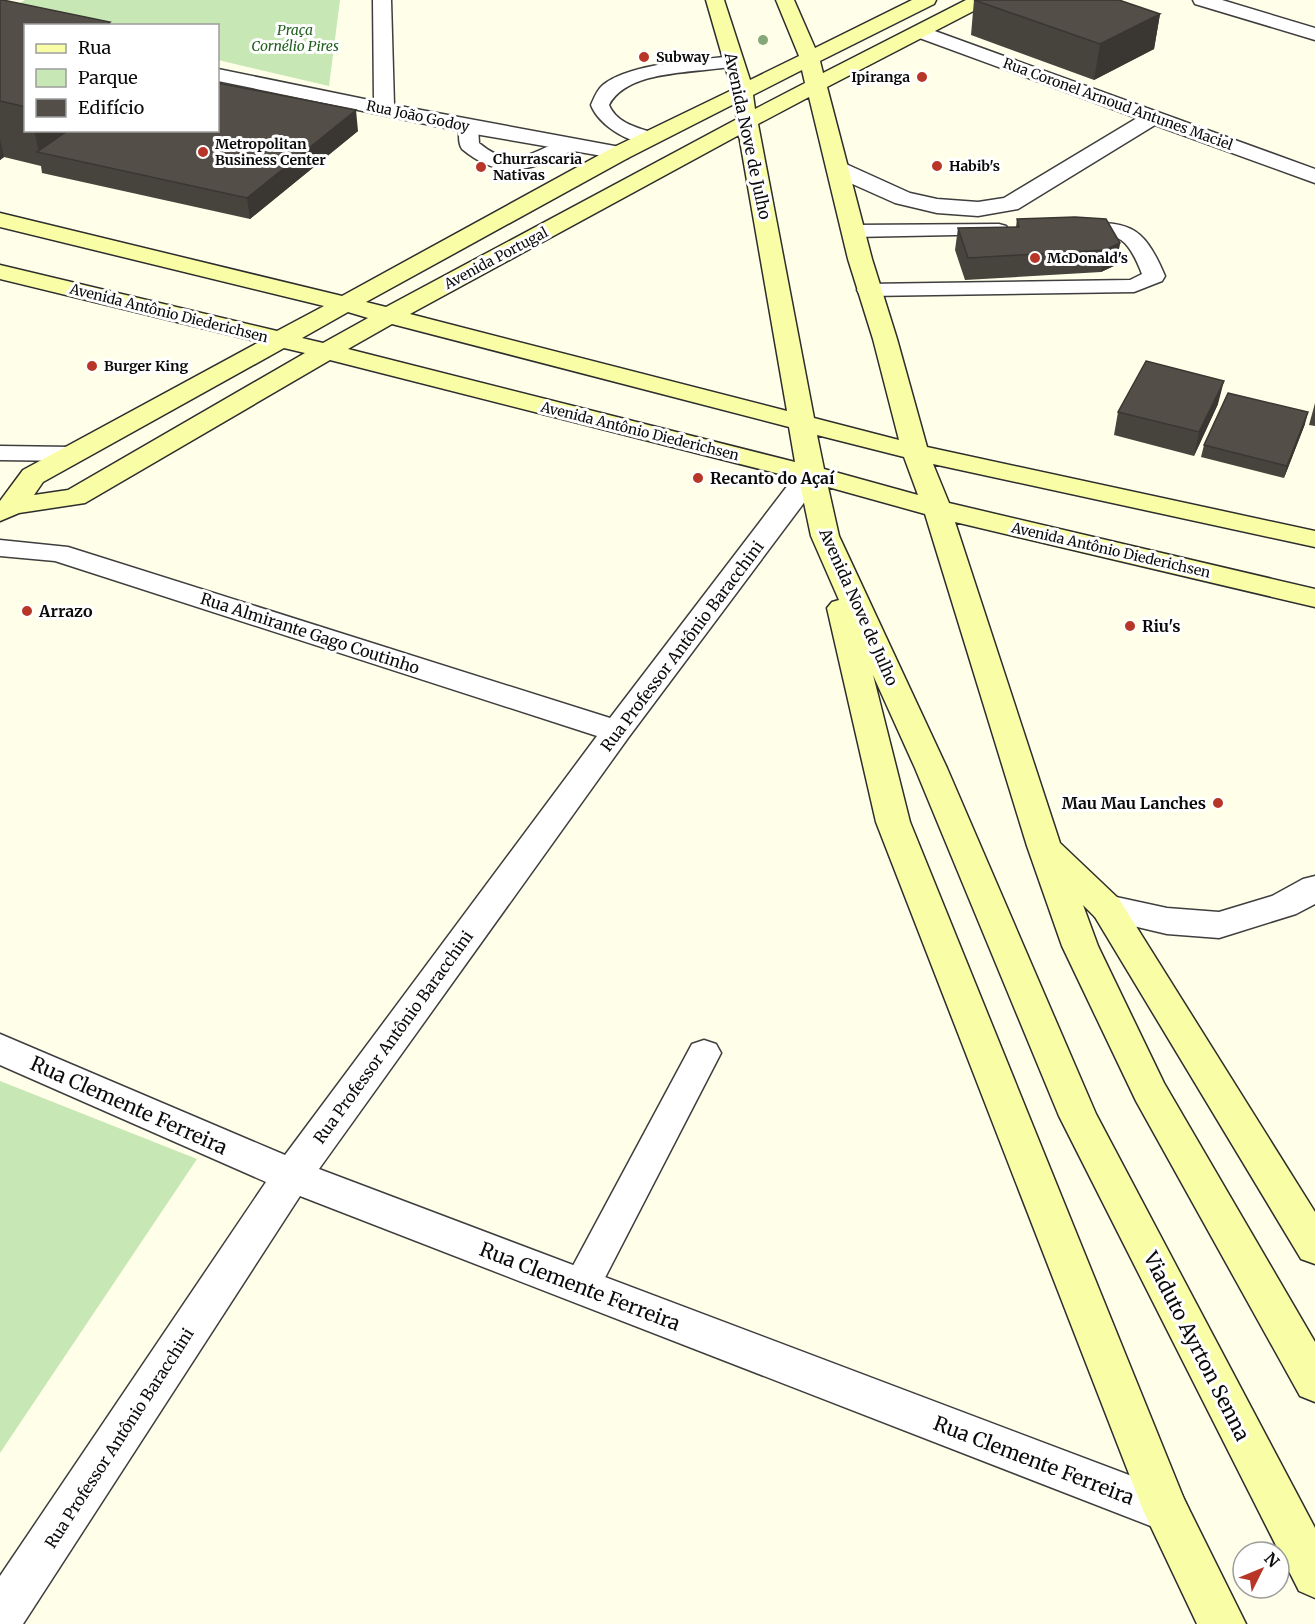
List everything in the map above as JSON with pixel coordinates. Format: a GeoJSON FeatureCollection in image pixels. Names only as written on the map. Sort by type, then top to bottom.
{"type":"FeatureCollection","features":[{"type":"Feature","properties":{"kind":"main road","name":"Avenida Nove de Julho"},"geometry":{"type":"LineString","coordinates":[[715,0],[742,91],[811,474],[825,536],[931,768],[1078,1116]]}},
{"type":"Feature","properties":{"kind":"main road"},"geometry":{"type":"LineString","coordinates":[[785,0],[809,57],[868,290],[885,339],[915,452],[937,509],[1044,846],[1080,946],[1149,1090],[1315,1383]]}},
{"type":"Feature","properties":{"kind":"main road","name":"Avenida Portugal"},"geometry":{"type":"LineString","coordinates":[[6,510],[33,476],[278,339],[620,153],[927,0]]}},
{"type":"Feature","properties":{"kind":"main road","name":"Avenida Portugal"},"geometry":{"type":"LineString","coordinates":[[6,510],[75,497],[387,316],[816,85],[980,0]]}},
{"type":"Feature","properties":{"kind":"main road"},"geometry":{"type":"LineString","coordinates":[[0,220],[344,304],[915,452],[1315,539]]}},
{"type":"Feature","properties":{"kind":"main road","name":"Avenida Antônio Diederichsen"},"geometry":{"type":"LineString","coordinates":[[0,272],[278,339],[811,474],[937,509],[1315,598]]}},
{"type":"Feature","properties":{"kind":"main road"},"geometry":{"type":"LineString","coordinates":[[825,536],[893,822],[1166,1510],[1222,1624]]}},
{"type":"Feature","properties":{"kind":"main road"},"geometry":{"type":"LineString","coordinates":[[1044,846],[1107,908],[1315,1247]]}},
{"type":"Feature","properties":{"kind":"main road","name":"Viaduto Ayrton Senna"},"geometry":{"type":"LineString","coordinates":[[1078,1116],[1315,1575]]}},
{"type":"Feature","properties":{"kind":"street"},"geometry":{"type":"LineString","coordinates":[[382,0],[384,109]]}},
{"type":"Feature","properties":{"kind":"street"},"geometry":{"type":"LineString","coordinates":[[1202,0],[1315,34]]}},
{"type":"Feature","properties":{"kind":"street","name":"Rua Coronel Arnoud Antunes Maciel"},"geometry":{"type":"LineString","coordinates":[[921,32],[1315,176]]}},
{"type":"Feature","properties":{"kind":"street","name":"Rua João Godoy"},"geometry":{"type":"LineString","coordinates":[[219,75],[470,127],[620,153]]}},
{"type":"Feature","properties":{"kind":"street"},"geometry":{"type":"LineString","coordinates":[[838,169],[903,198],[936,206],[978,209],[1010,204],[1153,117]]}},
{"type":"Feature","properties":{"kind":"street","name":"Rua Professor Antônio Baracchini"},"geometry":{"type":"LineString","coordinates":[[0,1617],[292,1176],[617,731],[811,474]]}},
{"type":"Feature","properties":{"kind":"street","name":"Rua Almirante Gago Coutinho"},"geometry":{"type":"LineString","coordinates":[[0,548],[58,552],[617,731]]}},
{"type":"Feature","properties":{"kind":"street"},"geometry":{"type":"LineString","coordinates":[[1107,908],[1167,921],[1219,925],[1284,905],[1315,888]]}},
{"type":"Feature","properties":{"kind":"street","name":"Rua Clemente Ferreira"},"geometry":{"type":"LineString","coordinates":[[0,1048],[292,1176],[1166,1510]]}},
{"type":"Feature","properties":{"kind":"lane"},"geometry":{"type":"LineString","coordinates":[[650,138],[614,124],[603,116],[600,105],[608,90],[621,82],[644,74],[734,61]]}},
{"type":"Feature","properties":{"kind":"lane"},"geometry":{"type":"LineString","coordinates":[[470,127],[469,145],[482,158],[506,166],[528,164],[569,145]]}},
{"type":"Feature","properties":{"kind":"lane"},"geometry":{"type":"LineString","coordinates":[[868,290],[1134,286],[1154,276],[1140,244],[1126,235],[1108,229],[1050,230]]}},
{"type":"Feature","properties":{"kind":"lane"},"geometry":{"type":"LineString","coordinates":[[853,231],[1016,230]]}},
{"type":"Feature","properties":{"kind":"lane"},"geometry":{"type":"LineString","coordinates":[[0,453],[72,454]]}},
{"type":"Feature","properties":{"kind":"lane"},"geometry":{"type":"LineString","coordinates":[[581,1287],[704,1053]]}},
{"type":"Feature","properties":{"kind":"green space","name":"Praça Cornélio Pires"},"geometry":{"type":"Polygon","coordinates":[[[25,0],[340,0],[329,86],[219,60],[219,24],[69,24],[8,10],[25,0]]]}},
{"type":"Feature","properties":{"kind":"green space"},"geometry":{"type":"Polygon","coordinates":[[[0,1081],[197,1159],[0,1453],[0,1081]]]}},
{"type":"Feature","properties":{"kind":"building"},"geometry":{"type":"Polygon","coordinates":[[[0,0],[110,22],[107,24],[24,24],[24,107],[0,101],[0,0]]]}},
{"type":"Feature","properties":{"kind":"building"},"geometry":{"type":"Polygon","coordinates":[[[974,0],[1119,0],[1160,14],[1100,44],[974,0]]]}},
{"type":"Feature","properties":{"kind":"building","name":"Metropolitan Business Center"},"geometry":{"type":"Polygon","coordinates":[[[219,83],[356,110],[247,198],[37,152],[66,132],[219,132],[219,83]]]}},
{"type":"Feature","properties":{"kind":"building"},"geometry":{"type":"Polygon","coordinates":[[[1075,217],[1106,219],[1120,243],[1105,250],[968,258],[958,228],[1019,227],[1017,219],[1075,217]]]}},
{"type":"Feature","properties":{"kind":"building"},"geometry":{"type":"Polygon","coordinates":[[[1146,361],[1224,381],[1199,432],[1118,412],[1146,361]]]}},
{"type":"Feature","properties":{"kind":"building"},"geometry":{"type":"Polygon","coordinates":[[[1228,393],[1308,412],[1287,466],[1204,445],[1228,393]]]}},
{"type":"Feature","properties":{"kind":"place","name":"Subway"},"geometry":{"type":"Point","coordinates":[644,57]}},
{"type":"Feature","properties":{"kind":"place","name":"Ipiranga"},"geometry":{"type":"Point","coordinates":[922,77]}},
{"type":"Feature","properties":{"kind":"place","name":"Metropolitan Business Center"},"geometry":{"type":"Point","coordinates":[203,152]}},
{"type":"Feature","properties":{"kind":"place","name":"Habib's"},"geometry":{"type":"Point","coordinates":[937,166]}},
{"type":"Feature","properties":{"kind":"place","name":"Churrascaria Nativas"},"geometry":{"type":"Point","coordinates":[481,167]}},
{"type":"Feature","properties":{"kind":"place","name":"McDonald's"},"geometry":{"type":"Point","coordinates":[1035,258]}},
{"type":"Feature","properties":{"kind":"place","name":"Burger King"},"geometry":{"type":"Point","coordinates":[92,366]}},
{"type":"Feature","properties":{"kind":"place","name":"Recanto do Açaí"},"geometry":{"type":"Point","coordinates":[698,478]}},
{"type":"Feature","properties":{"kind":"place","name":"Arrazo"},"geometry":{"type":"Point","coordinates":[27,611]}},
{"type":"Feature","properties":{"kind":"place","name":"Riu's"},"geometry":{"type":"Point","coordinates":[1130,626]}},
{"type":"Feature","properties":{"kind":"place","name":"Mau Mau Lanches"},"geometry":{"type":"Point","coordinates":[1218,803]}}]}
